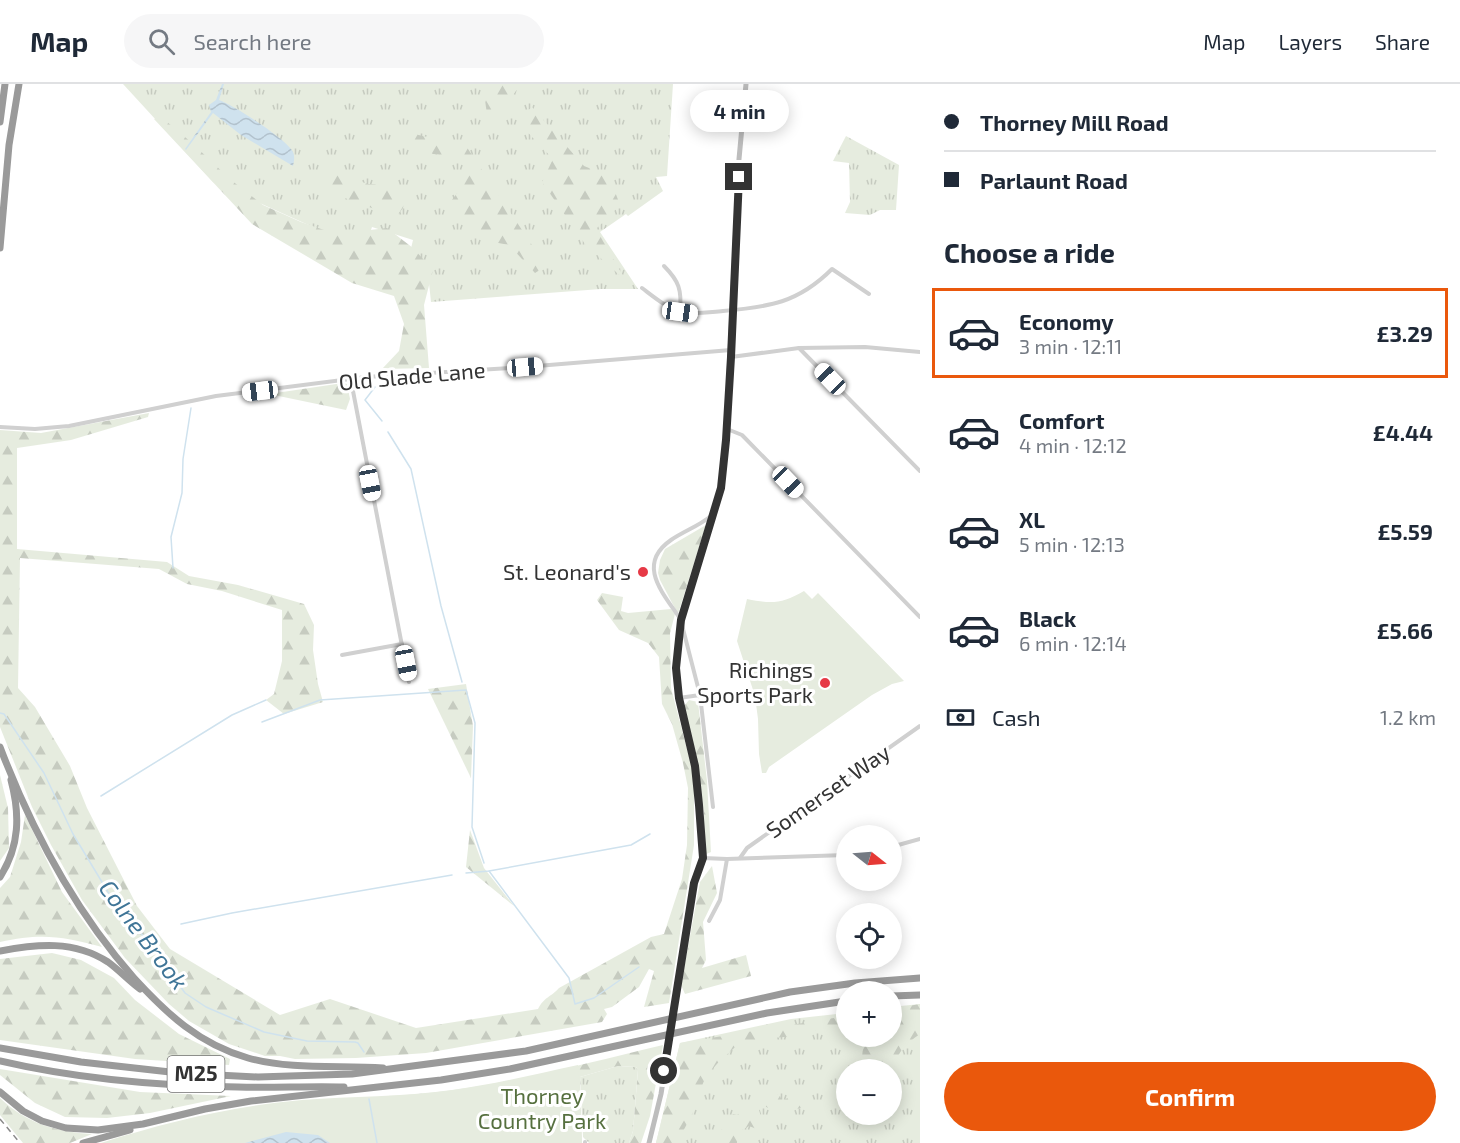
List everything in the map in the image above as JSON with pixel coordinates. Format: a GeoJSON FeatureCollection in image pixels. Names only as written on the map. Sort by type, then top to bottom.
{"type":"FeatureCollection","features":[{"type":"Feature","properties":{"kind":"highway"},"geometry":{"type":"LineString","coordinates":[[0,122],[6,84]]}},
{"type":"Feature","properties":{"kind":"highway"},"geometry":{"type":"LineString","coordinates":[[0,248],[9,145],[19,84]]}},
{"type":"Feature","properties":{"kind":"highway"},"geometry":{"type":"LineString","coordinates":[[0,747],[36,832],[66,887],[104,942],[147,993],[173,1018],[215,1046],[246,1057],[294,1065],[394,1068]]}},
{"type":"Feature","properties":{"kind":"highway"},"geometry":{"type":"LineString","coordinates":[[0,876],[12,855],[18,823],[15,795],[6,763]]}},
{"type":"Feature","properties":{"kind":"highway"},"geometry":{"type":"LineString","coordinates":[[0,951],[45,945],[79,949],[102,959],[147,993]]}},
{"type":"Feature","properties":{"kind":"highway","name":"M25"},"geometry":{"type":"LineString","coordinates":[[0,1048],[103,1065],[205,1074],[258,1077],[329,1076],[526,1051],[732,1003],[790,992],[855,983],[920,978]]}},
{"type":"Feature","properties":{"kind":"highway"},"geometry":{"type":"LineString","coordinates":[[902,995],[920,994]]}},
{"type":"Feature","properties":{"kind":"highway","name":"M25"},"geometry":{"type":"LineString","coordinates":[[3,1061],[96,1077],[165,1084],[356,1088],[441,1080],[521,1067],[767,1013],[836,1003]]}},
{"type":"Feature","properties":{"kind":"highway"},"geometry":{"type":"LineString","coordinates":[[0,1092],[34,1117],[66,1128],[98,1130],[143,1124],[240,1103],[356,1088]]}},
{"type":"Feature","properties":{"kind":"highway"},"geometry":{"type":"LineString","coordinates":[[82,1143],[143,1124]]}},
{"type":"Feature","properties":{"kind":"street"},"geometry":{"type":"LineString","coordinates":[[648,1143],[661,1094],[694,883],[703,858],[695,766],[679,698],[676,668],[681,621],[721,488],[731,357],[739,159],[746,84]]}},
{"type":"Feature","properties":{"kind":"street"},"geometry":{"type":"LineString","coordinates":[[664,266],[675,276],[679,288],[680,312]]}},
{"type":"Feature","properties":{"kind":"street"},"geometry":{"type":"LineString","coordinates":[[642,288],[680,312],[694,314],[784,302],[818,283],[832,269],[869,294]]}},
{"type":"Feature","properties":{"kind":"street"},"geometry":{"type":"LineString","coordinates":[[731,357],[800,348],[865,347],[920,352]]}},
{"type":"Feature","properties":{"kind":"street"},"geometry":{"type":"LineString","coordinates":[[800,348],[920,471]]}},
{"type":"Feature","properties":{"kind":"street","name":"Old Slade Lane"},"geometry":{"type":"LineString","coordinates":[[0,427],[35,429],[69,426],[216,396],[358,378],[731,350]]}},
{"type":"Feature","properties":{"kind":"street"},"geometry":{"type":"LineString","coordinates":[[358,378],[353,391],[410,682]]}},
{"type":"Feature","properties":{"kind":"street"},"geometry":{"type":"LineString","coordinates":[[727,429],[742,435],[920,617]]}},
{"type":"Feature","properties":{"kind":"street"},"geometry":{"type":"LineString","coordinates":[[712,516],[670,540],[657,555],[653,567],[656,582],[681,621],[700,695],[713,807]]}},
{"type":"Feature","properties":{"kind":"street"},"geometry":{"type":"LineString","coordinates":[[342,655],[402,644]]}},
{"type":"Feature","properties":{"kind":"street"},"geometry":{"type":"LineString","coordinates":[[679,698],[700,695]]}},
{"type":"Feature","properties":{"kind":"street","name":"Somerset Way"},"geometry":{"type":"LineString","coordinates":[[740,858],[747,848],[920,726]]}},
{"type":"Feature","properties":{"kind":"street"},"geometry":{"type":"LineString","coordinates":[[902,844],[920,839]]}},
{"type":"Feature","properties":{"kind":"street"},"geometry":{"type":"LineString","coordinates":[[703,858],[836,855]]}},
{"type":"Feature","properties":{"kind":"street"},"geometry":{"type":"LineString","coordinates":[[710,921],[720,900],[727,859]]}},
{"type":"Feature","properties":{"kind":"green space"},"geometry":{"type":"Polygon","coordinates":[[[123,84],[673,84],[667,176],[656,177],[663,191],[628,216],[626,214],[600,232],[638,289],[601,289],[431,302],[428,274],[407,265],[413,240],[372,227],[364,250],[213,182],[123,84]]]}},
{"type":"Feature","properties":{"kind":"green space"},"geometry":{"type":"Polygon","coordinates":[[[483,84],[521,84],[496,118],[487,115],[483,84]]]}},
{"type":"Feature","properties":{"kind":"green space"},"geometry":{"type":"Polygon","coordinates":[[[532,107],[584,166],[609,176],[620,205],[596,229],[626,281],[585,244],[542,182],[553,159],[517,121],[532,107]]]}},
{"type":"Feature","properties":{"kind":"green space"},"geometry":{"type":"Polygon","coordinates":[[[160,116],[231,180],[263,205],[301,222],[347,238],[370,230],[387,228],[413,248],[433,270],[424,305],[429,368],[382,369],[399,351],[404,324],[394,296],[352,283],[252,224],[154,119],[160,116]]]}},
{"type":"Feature","properties":{"kind":"green space"},"geometry":{"type":"Polygon","coordinates":[[[384,127],[466,146],[546,266],[535,273],[509,245],[488,241],[451,201],[462,187],[465,158],[433,154],[384,127]]]}},
{"type":"Feature","properties":{"kind":"green space"},"geometry":{"type":"Polygon","coordinates":[[[846,136],[899,165],[896,210],[880,210],[870,215],[845,213],[850,202],[849,163],[833,161],[846,136]]]}},
{"type":"Feature","properties":{"kind":"green space"},"geometry":{"type":"Polygon","coordinates":[[[309,174],[341,175],[368,184],[404,186],[413,194],[404,201],[403,208],[396,217],[326,191],[309,174]]]}},
{"type":"Feature","properties":{"kind":"green space"},"geometry":{"type":"Polygon","coordinates":[[[347,384],[350,399],[346,410],[269,394],[347,384]]]}},
{"type":"Feature","properties":{"kind":"green space"},"geometry":{"type":"Polygon","coordinates":[[[149,413],[148,417],[71,440],[17,448],[17,549],[167,562],[189,576],[238,585],[304,604],[314,625],[313,650],[323,702],[284,714],[266,700],[274,694],[282,661],[282,610],[222,591],[187,584],[159,569],[20,558],[18,688],[35,707],[70,766],[87,808],[137,906],[170,949],[280,1015],[330,999],[416,1028],[538,1009],[559,988],[651,937],[664,934],[682,879],[687,845],[688,788],[672,724],[662,704],[659,657],[648,643],[619,630],[597,600],[602,593],[623,597],[621,611],[628,613],[671,609],[675,614],[670,633],[671,688],[692,768],[694,845],[669,1003],[644,1007],[654,971],[649,969],[639,987],[612,1007],[604,1009],[607,1014],[602,1022],[426,1053],[295,1059],[265,1056],[229,1044],[189,1021],[169,1004],[125,958],[82,900],[51,845],[32,807],[0,727],[0,430],[41,433],[149,413]]]}},
{"type":"Feature","properties":{"kind":"green space"},"geometry":{"type":"Polygon","coordinates":[[[706,525],[678,614],[660,580],[658,573],[660,560],[665,549],[706,525]]]}},
{"type":"Feature","properties":{"kind":"green space","name":"Richings Sports Park"},"geometry":{"type":"Polygon","coordinates":[[[804,591],[812,599],[818,593],[904,681],[892,684],[872,695],[769,767],[766,773],[762,773],[755,696],[737,641],[747,599],[776,602],[804,591]]]}},
{"type":"Feature","properties":{"kind":"green space"},"geometry":{"type":"Polygon","coordinates":[[[466,684],[473,726],[471,778],[428,689],[466,684]]]}},
{"type":"Feature","properties":{"kind":"green space"},"geometry":{"type":"Polygon","coordinates":[[[689,700],[698,702],[707,781],[711,852],[704,855],[704,813],[684,706],[689,700]]]}},
{"type":"Feature","properties":{"kind":"green space"},"geometry":{"type":"Polygon","coordinates":[[[0,775],[8,808],[9,848],[0,861],[0,775]]]}},
{"type":"Feature","properties":{"kind":"green space"},"geometry":{"type":"Polygon","coordinates":[[[25,815],[62,892],[102,947],[51,937],[27,937],[0,942],[0,888],[10,877],[21,842],[25,815]]]}},
{"type":"Feature","properties":{"kind":"green space"},"geometry":{"type":"Polygon","coordinates":[[[470,830],[484,868],[514,906],[466,867],[470,830]]]}},
{"type":"Feature","properties":{"kind":"green space"},"geometry":{"type":"Polygon","coordinates":[[[712,866],[717,893],[703,922],[706,960],[702,968],[746,955],[751,976],[685,994],[681,985],[700,882],[712,866]]]}},
{"type":"Feature","properties":{"kind":"green space"},"geometry":{"type":"Polygon","coordinates":[[[52,953],[81,960],[114,978],[135,1000],[179,1034],[230,1059],[229,1065],[135,1059],[0,1040],[0,959],[52,953]]]}},
{"type":"Feature","properties":{"kind":"green space"},"geometry":{"type":"Polygon","coordinates":[[[920,1004],[920,1143],[656,1143],[680,1043],[791,1019],[836,1014],[836,1047],[902,1047],[902,1006],[920,1004]]]}},
{"type":"Feature","properties":{"kind":"green space"},"geometry":{"type":"Polygon","coordinates":[[[920,1004],[920,1034],[903,1048],[897,1059],[862,1059],[863,1047],[902,1047],[902,1007],[920,1004]]]}},
{"type":"Feature","properties":{"kind":"green space"},"geometry":{"type":"Polygon","coordinates":[[[836,1018],[836,1027],[826,1025],[807,1035],[773,1038],[763,1042],[741,1041],[705,1079],[692,1114],[676,1143],[656,1143],[680,1043],[836,1018]]]}},
{"type":"Feature","properties":{"kind":"green space"},"geometry":{"type":"Polygon","coordinates":[[[663,1045],[650,1116],[641,1143],[629,1143],[633,1131],[638,1070],[636,1067],[618,1066],[580,1077],[582,1143],[388,1096],[457,1090],[492,1084],[663,1045]]]}},
{"type":"Feature","properties":{"kind":"green space","name":"Thorney Country Park"},"geometry":{"type":"Polygon","coordinates":[[[578,1065],[582,1143],[101,1143],[150,1128],[251,1106],[302,1100],[452,1090],[578,1065]]]}},
{"type":"Feature","properties":{"kind":"green space"},"geometry":{"type":"Polygon","coordinates":[[[618,1066],[636,1067],[638,1070],[633,1131],[629,1143],[589,1143],[583,1137],[580,1077],[618,1066]]]}},
{"type":"Feature","properties":{"kind":"green space"},"geometry":{"type":"Polygon","coordinates":[[[0,1069],[140,1092],[231,1096],[150,1113],[107,1118],[65,1117],[35,1103],[0,1075],[0,1069]]]}},
{"type":"Feature","properties":{"kind":"green space"},"geometry":{"type":"Polygon","coordinates":[[[810,1089],[805,1106],[785,1114],[781,1112],[785,1106],[782,1104],[768,1108],[765,1106],[766,1101],[763,1100],[771,1091],[780,1096],[782,1101],[799,1092],[807,1093],[810,1089]]]}},
{"type":"Feature","properties":{"kind":"green space"},"geometry":{"type":"Polygon","coordinates":[[[0,1098],[20,1114],[42,1125],[92,1134],[70,1143],[23,1143],[0,1115],[0,1098]]]}},
{"type":"Feature","properties":{"kind":"green space"},"geometry":{"type":"Polygon","coordinates":[[[742,1105],[759,1110],[762,1120],[768,1117],[765,1130],[749,1126],[739,1133],[737,1143],[706,1143],[716,1136],[718,1131],[733,1122],[730,1118],[733,1114],[737,1115],[741,1112],[742,1105]]]}},
{"type":"Feature","properties":{"kind":"water"},"geometry":{"type":"Polygon","coordinates":[[[224,84],[219,100],[247,115],[289,146],[294,157],[293,166],[241,135],[213,113],[185,149],[211,112],[209,105],[216,100],[224,84]]]}},
{"type":"Feature","properties":{"kind":"water"},"geometry":{"type":"Polygon","coordinates":[[[286,1132],[318,1135],[330,1143],[245,1143],[286,1132]]]}},
{"type":"Feature","properties":{"kind":"waterway"},"geometry":{"type":"LineString","coordinates":[[375,387],[365,400],[382,421]]}},
{"type":"Feature","properties":{"kind":"waterway"},"geometry":{"type":"LineString","coordinates":[[173,568],[171,537],[182,493],[183,459],[191,408]]}},
{"type":"Feature","properties":{"kind":"waterway"},"geometry":{"type":"LineString","coordinates":[[388,432],[411,469],[441,606],[462,682]]}},
{"type":"Feature","properties":{"kind":"waterway"},"geometry":{"type":"LineString","coordinates":[[262,722],[320,700],[466,690],[475,723],[472,827],[484,863]]}},
{"type":"Feature","properties":{"kind":"waterway"},"geometry":{"type":"LineString","coordinates":[[101,796],[232,715],[266,700]]}},
{"type":"Feature","properties":{"kind":"waterway","name":"Colne Brook"},"geometry":{"type":"LineString","coordinates":[[0,713],[4,714],[44,773],[73,834],[108,892],[185,993],[206,1007],[264,1032],[307,1041],[355,1042],[364,1052]]}},
{"type":"Feature","properties":{"kind":"waterway"},"geometry":{"type":"LineString","coordinates":[[466,873],[489,871],[631,845],[650,834]]}},
{"type":"Feature","properties":{"kind":"waterway"},"geometry":{"type":"LineString","coordinates":[[489,871],[569,978],[575,1004],[594,998],[639,967]]}},
{"type":"Feature","properties":{"kind":"waterway"},"geometry":{"type":"LineString","coordinates":[[181,924],[452,875]]}},
{"type":"Feature","properties":{"kind":"waterway","name":"Colne Brook"},"geometry":{"type":"LineString","coordinates":[[369,1099],[377,1143]]}},
{"type":"Feature","properties":{"kind":"railway"},"geometry":{"type":"LineString","coordinates":[[0,1119],[20,1143]]}},
{"type":"Feature","properties":{"kind":"place","name":"St. Leonard's"},"geometry":{"type":"Point","coordinates":[643,572]}},
{"type":"Feature","properties":{"kind":"place","name":"Richings Sports Park"},"geometry":{"type":"Point","coordinates":[825,683]}},
{"type":"Feature","properties":{"kind":"route"},"geometry":{"type":"LineString","coordinates":[[664,1071],[694,883],[703,858],[695,766],[679,698],[676,668],[681,620],[721,488],[731,357],[739,177]]}}]}
